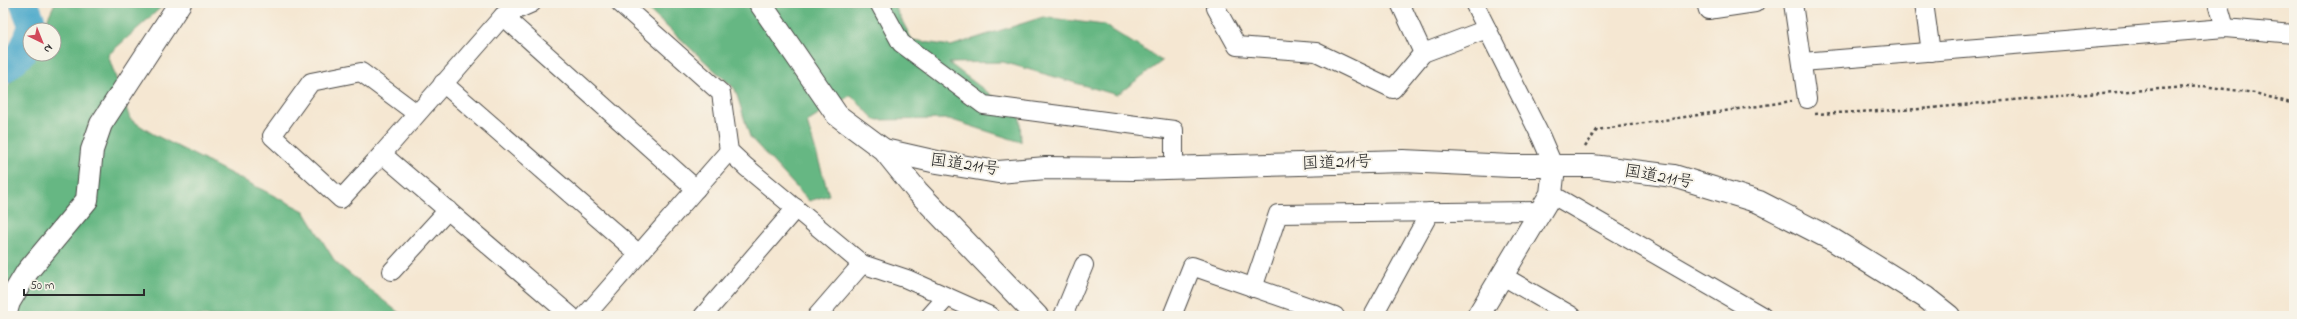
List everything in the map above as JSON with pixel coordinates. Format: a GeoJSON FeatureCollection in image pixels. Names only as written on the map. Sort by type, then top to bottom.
{"type":"FeatureCollection","features":[{"type":"Feature","properties":{"kind":"main road"},"geometry":{"type":"LineString","coordinates":[[5,316],[9,302],[27,272],[88,200],[92,150],[101,124],[180,3]]}},
{"type":"Feature","properties":{"kind":"main road","name":"国道211号"},"geometry":{"type":"LineString","coordinates":[[760,3],[837,115],[884,150],[937,162],[998,172],[1046,168],[1132,170],[1403,161],[1562,167],[1592,166],[1674,176],[1759,202],[1832,240],[1925,297],[1949,316]]}},
{"type":"Feature","properties":{"kind":"main road"},"geometry":{"type":"LineString","coordinates":[[884,150],[917,191],[1036,316]]}},
{"type":"Feature","properties":{"kind":"main road"},"geometry":{"type":"LineString","coordinates":[[1478,316],[1545,202],[1562,167]]}},
{"type":"Feature","properties":{"kind":"street"},"geometry":{"type":"LineString","coordinates":[[416,113],[361,72],[311,82],[272,136],[342,199],[502,16],[532,3]]}},
{"type":"Feature","properties":{"kind":"street"},"geometry":{"type":"LineString","coordinates":[[620,3],[721,93],[729,151],[862,264],[906,279],[990,316]]}},
{"type":"Feature","properties":{"kind":"street"},"geometry":{"type":"LineString","coordinates":[[879,3],[901,43],[984,105],[1174,130],[1174,168]]}},
{"type":"Feature","properties":{"kind":"street"},"geometry":{"type":"LineString","coordinates":[[1400,3],[1423,52]]}},
{"type":"Feature","properties":{"kind":"street"},"geometry":{"type":"LineString","coordinates":[[1474,3],[1541,137],[1562,167]]}},
{"type":"Feature","properties":{"kind":"street"},"geometry":{"type":"LineString","coordinates":[[1706,3],[1708,10],[1755,3]]}},
{"type":"Feature","properties":{"kind":"street"},"geometry":{"type":"LineString","coordinates":[[1793,3],[1807,99]]}},
{"type":"Feature","properties":{"kind":"street"},"geometry":{"type":"LineString","coordinates":[[1924,3],[1931,52]]}},
{"type":"Feature","properties":{"kind":"street"},"geometry":{"type":"LineString","coordinates":[[2218,3],[2225,28]]}},
{"type":"Feature","properties":{"kind":"street"},"geometry":{"type":"LineString","coordinates":[[1216,8],[1237,46],[1316,52],[1393,89],[1423,52],[1487,29]]}},
{"type":"Feature","properties":{"kind":"street"},"geometry":{"type":"LineString","coordinates":[[502,16],[696,189]]}},
{"type":"Feature","properties":{"kind":"street"},"geometry":{"type":"LineString","coordinates":[[1802,62],[2225,28],[2294,34]]}},
{"type":"Feature","properties":{"kind":"street"},"geometry":{"type":"LineString","coordinates":[[443,83],[639,254]]}},
{"type":"Feature","properties":{"kind":"street"},"geometry":{"type":"LineString","coordinates":[[585,316],[729,151]]}},
{"type":"Feature","properties":{"kind":"street"},"geometry":{"type":"LineString","coordinates":[[382,154],[571,316]]}},
{"type":"Feature","properties":{"kind":"street"},"geometry":{"type":"LineString","coordinates":[[1253,288],[1278,214],[1430,212],[1545,202],[1762,316]]}},
{"type":"Feature","properties":{"kind":"street"},"geometry":{"type":"LineString","coordinates":[[703,316],[796,208]]}},
{"type":"Feature","properties":{"kind":"street"},"geometry":{"type":"LineString","coordinates":[[392,271],[448,210]]}},
{"type":"Feature","properties":{"kind":"street"},"geometry":{"type":"LineString","coordinates":[[1373,316],[1430,212]]}},
{"type":"Feature","properties":{"kind":"street"},"geometry":{"type":"LineString","coordinates":[[817,316],[862,264]]}},
{"type":"Feature","properties":{"kind":"street"},"geometry":{"type":"LineString","coordinates":[[1063,316],[1084,266]]}},
{"type":"Feature","properties":{"kind":"street"},"geometry":{"type":"LineString","coordinates":[[1172,316],[1192,266],[1335,316]]}},
{"type":"Feature","properties":{"kind":"street"},"geometry":{"type":"LineString","coordinates":[[1501,275],[1572,316]]}},
{"type":"Feature","properties":{"kind":"street"},"geometry":{"type":"LineString","coordinates":[[930,316],[947,297]]}},
{"type":"Feature","properties":{"kind":"path"},"geometry":{"type":"LineString","coordinates":[[1562,167],[1598,130],[1807,99],[1811,114],[1920,109],[2044,96],[2203,86],[2255,93],[2294,104]]}},
{"type":"Feature","properties":{"kind":"green space"},"geometry":{"type":"Polygon","coordinates":[[[55,3],[166,3],[108,55],[130,119],[153,134],[304,211],[336,263],[403,316],[12,316],[3,300],[3,92],[27,62],[62,62],[62,22],[46,22],[55,3]]]}},
{"type":"Feature","properties":{"kind":"green space"},"geometry":{"type":"Polygon","coordinates":[[[641,3],[893,3],[912,40],[951,46],[1043,17],[1104,25],[1162,61],[1117,95],[1003,62],[949,63],[1020,117],[1021,142],[949,119],[875,120],[851,95],[807,122],[829,195],[809,201],[750,137],[735,89],[641,3]]]}},
{"type":"Feature","properties":{"kind":"waterway"},"geometry":{"type":"LineString","coordinates":[[24,3],[31,22]]}},
{"type":"Feature","properties":{"kind":"waterway"},"geometry":{"type":"LineString","coordinates":[[3,70],[22,53]]}}]}
